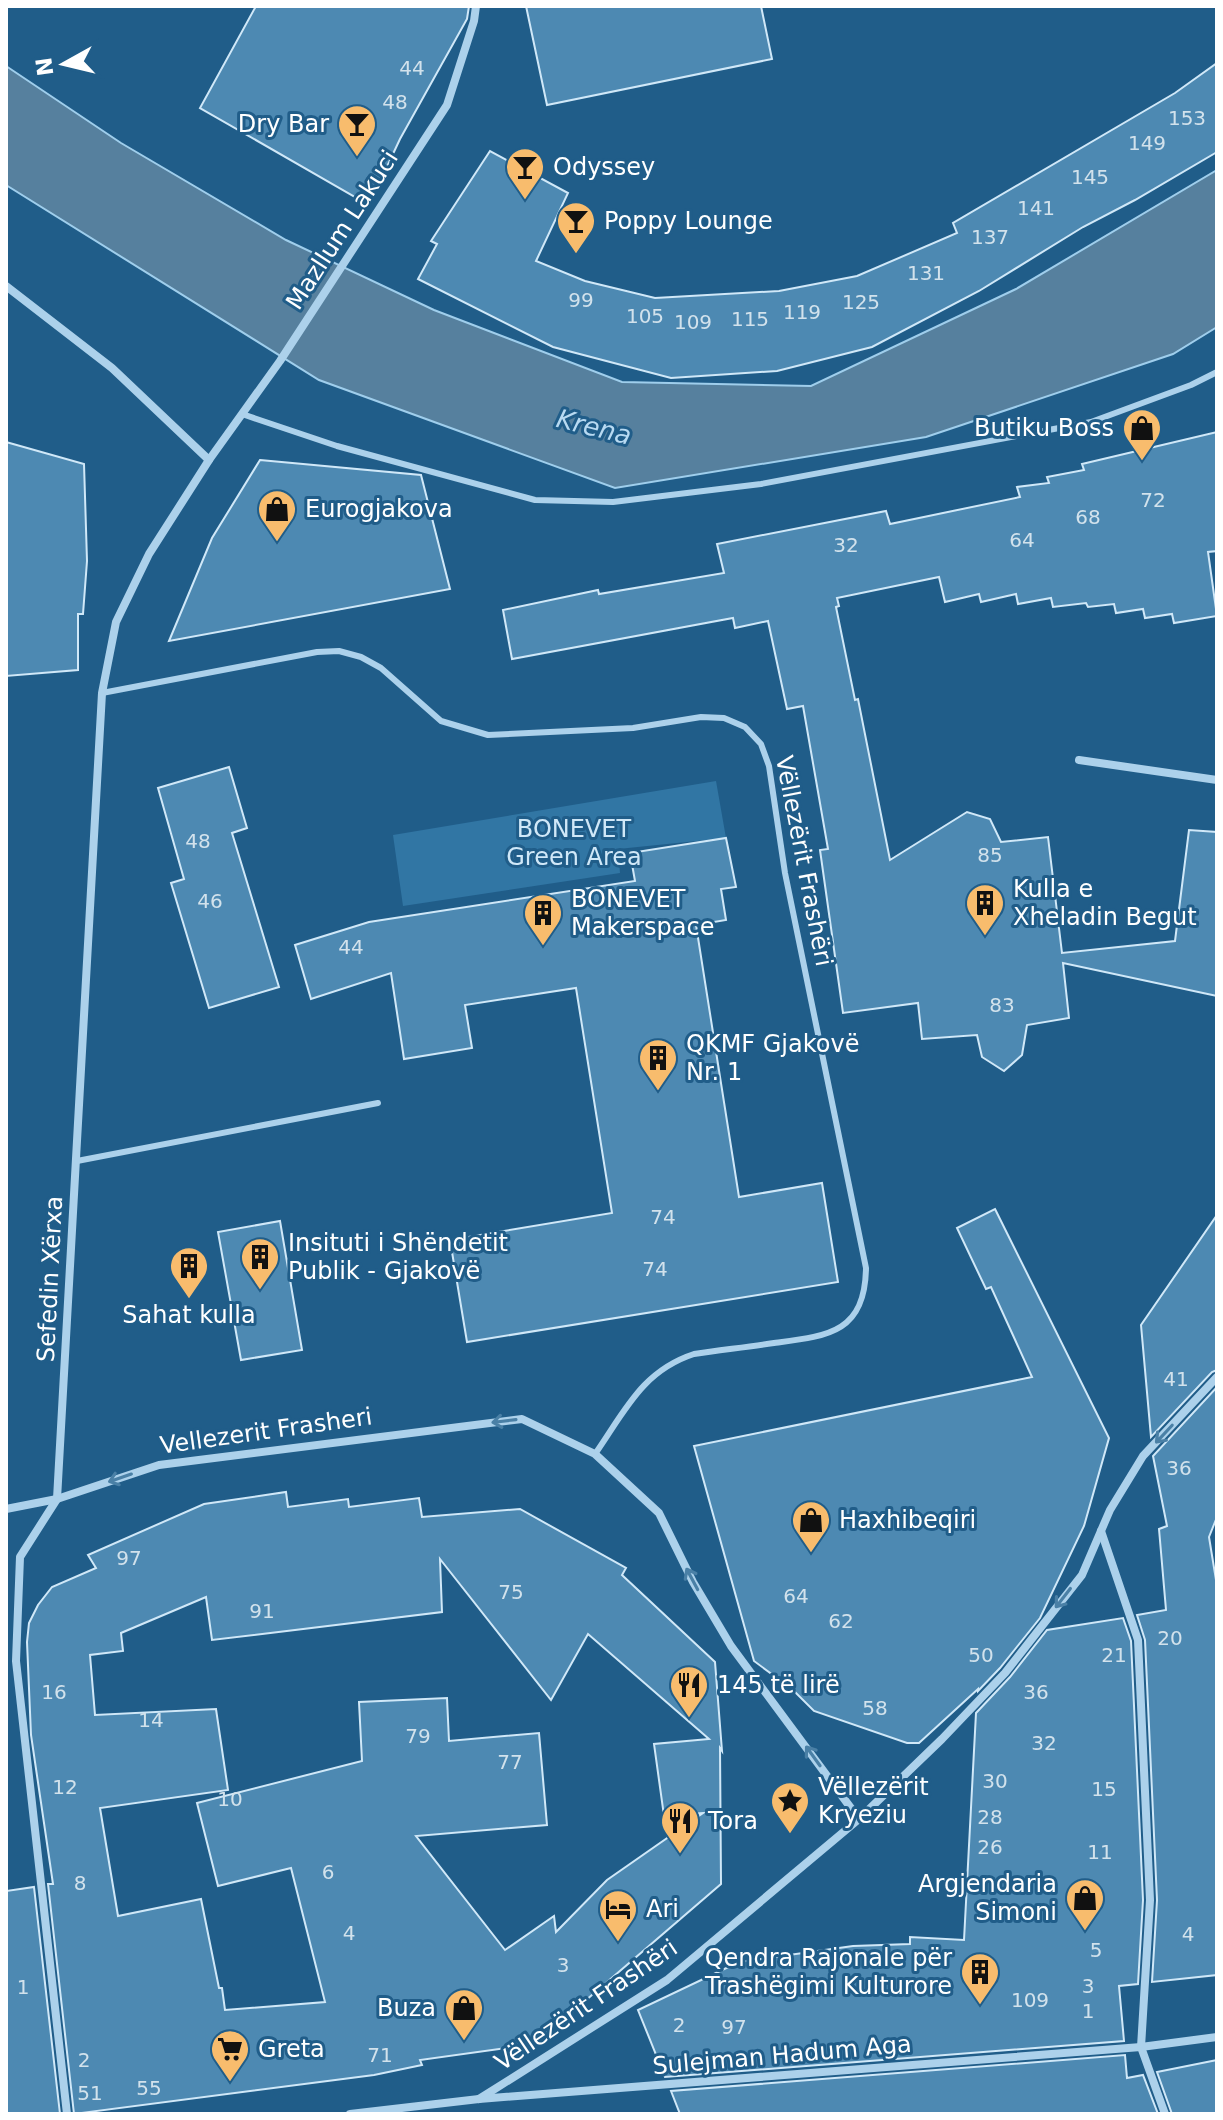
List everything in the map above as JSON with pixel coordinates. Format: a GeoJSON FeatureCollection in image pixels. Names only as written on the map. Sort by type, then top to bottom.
{"type":"FeatureCollection","features":[{"type":"Feature","properties":{"kind":"street","name":"Mazllum Lakuci"},"geometry":{"type":"LineString","coordinates":[[209,460],[280,361],[447,105],[476,6]]}},
{"type":"Feature","properties":{"kind":"street"},"geometry":{"type":"LineString","coordinates":[[6,286],[112,368],[209,460]]}},
{"type":"Feature","properties":{"kind":"street","name":"Sefedin Xërxa"},"geometry":{"type":"LineString","coordinates":[[67,2114],[16,1661],[20,1557],[57,1499],[102,693],[116,622],[149,554],[209,460]]}},
{"type":"Feature","properties":{"kind":"street"},"geometry":{"type":"LineString","coordinates":[[1079,760],[1217,780]]}},
{"type":"Feature","properties":{"kind":"street","name":"Vëllezërit Frashëri"},"geometry":{"type":"LineString","coordinates":[[479,2099],[667,1980],[859,1819],[1005,1673],[1082,1575],[1110,1510],[1143,1456],[1217,1377]]}},
{"type":"Feature","properties":{"kind":"street","name":"Vellezerit Frasheri"},"geometry":{"type":"LineString","coordinates":[[6,1509],[57,1499],[159,1465],[522,1419],[595,1454]]}},
{"type":"Feature","properties":{"kind":"street"},"geometry":{"type":"LineString","coordinates":[[595,1454],[659,1513],[693,1582],[731,1646],[859,1819]]}},
{"type":"Feature","properties":{"kind":"street"},"geometry":{"type":"LineString","coordinates":[[1101,1530],[1138,1640],[1150,1900],[1141,2047],[1165,2114]]}},
{"type":"Feature","properties":{"kind":"street","name":"Sulejman Hadum Aga"},"geometry":{"type":"LineString","coordinates":[[350,2114],[479,2099],[1141,2047],[1217,2037]]}},
{"type":"Feature","properties":{"kind":"lane"},"geometry":{"type":"LineString","coordinates":[[242,414],[337,446],[535,500],[613,502],[761,484],[1091,422],[1191,385],[1217,372]]}},
{"type":"Feature","properties":{"kind":"lane","name":"Vëllezërit Frashëri"},"geometry":{"type":"LineString","coordinates":[[102,693],[317,652],[339,651],[361,657],[381,668],[441,721],[488,735],[633,728],[701,717],[724,718],[745,727],[761,744],[769,766],[785,873],[866,1268],[866,1291],[857,1311],[842,1327],[822,1336],[694,1354],[660,1369],[645,1382],[595,1454]]}},
{"type":"Feature","properties":{"kind":"lane"},"geometry":{"type":"LineString","coordinates":[[77,1161],[378,1103]]}},
{"type":"Feature","properties":{"kind":"green space","name":"BONEVET Green Area"},"geometry":{"type":"Polygon","coordinates":[[[716,781],[726,838],[618,849],[620,873],[403,906],[393,835],[716,781]]]}},
{"type":"Feature","properties":{"kind":"water","name":"Krena"},"geometry":{"type":"Polygon","coordinates":[[[6,66],[121,143],[286,240],[434,310],[622,382],[811,386],[1016,289],[1217,170],[1217,327],[1173,354],[926,437],[615,488],[319,380],[6,185],[6,66]]]}},
{"type":"Feature","properties":{"kind":"building"},"geometry":{"type":"Polygon","coordinates":[[[256,6],[469,6],[467,19],[400,139],[369,205],[200,108],[256,6]]]}},
{"type":"Feature","properties":{"kind":"building"},"geometry":{"type":"Polygon","coordinates":[[[526,6],[761,6],[772,59],[547,105],[526,6]]]}},
{"type":"Feature","properties":{"kind":"building"},"geometry":{"type":"Polygon","coordinates":[[[1217,63],[1217,152],[1083,227],[979,291],[872,347],[777,371],[671,378],[553,347],[418,279],[437,244],[431,241],[490,151],[568,193],[536,261],[585,281],[655,298],[779,291],[857,276],[957,233],[953,223],[1175,93],[1217,63]]]}},
{"type":"Feature","properties":{"kind":"building"},"geometry":{"type":"Polygon","coordinates":[[[1217,432],[1217,551],[1208,552],[1217,616],[1174,623],[1172,614],[1145,618],[1143,609],[1116,613],[1114,604],[1053,607],[1051,598],[1018,604],[1016,594],[981,602],[979,594],[945,602],[939,577],[837,598],[839,606],[836,607],[890,860],[967,812],[990,819],[1001,842],[1048,837],[1062,953],[1175,941],[1189,830],[1217,832],[1217,996],[1063,963],[1069,1018],[1027,1025],[1022,1055],[1004,1071],[982,1057],[977,1035],[922,1039],[918,1003],[843,1013],[820,850],[828,849],[803,706],[787,709],[768,621],[735,628],[733,618],[512,659],[503,610],[598,590],[599,594],[724,573],[717,544],[886,511],[890,524],[1020,497],[1017,487],[1049,483],[1047,477],[1084,470],[1082,464],[1217,432]]]}},
{"type":"Feature","properties":{"kind":"building"},"geometry":{"type":"Polygon","coordinates":[[[6,442],[84,464],[87,561],[83,614],[78,614],[78,670],[6,676],[6,442]]]}},
{"type":"Feature","properties":{"kind":"building"},"geometry":{"type":"Polygon","coordinates":[[[260,460],[421,475],[450,589],[169,641],[212,538],[260,460]]]}},
{"type":"Feature","properties":{"kind":"building"},"geometry":{"type":"Polygon","coordinates":[[[229,767],[247,828],[232,833],[279,987],[209,1008],[171,883],[184,879],[158,788],[229,767]]]}},
{"type":"Feature","properties":{"kind":"building","name":"QKMF Gjakovë Nr. 1"},"geometry":{"type":"Polygon","coordinates":[[[726,838],[736,887],[721,889],[726,920],[696,925],[739,1197],[822,1183],[838,1282],[467,1342],[450,1240],[612,1213],[576,988],[465,1005],[472,1048],[404,1059],[391,973],[311,999],[295,945],[369,922],[635,881],[630,853],[726,838]]]}},
{"type":"Feature","properties":{"kind":"building"},"geometry":{"type":"Polygon","coordinates":[[[995,1209],[1109,1438],[1084,1526],[1040,1618],[978,1691],[919,1743],[907,1743],[814,1711],[792,1689],[754,1661],[694,1446],[1032,1377],[991,1287],[986,1289],[957,1228],[995,1209]]]}},
{"type":"Feature","properties":{"kind":"building"},"geometry":{"type":"Polygon","coordinates":[[[1217,1215],[1217,1370],[1151,1437],[1141,1325],[1217,1215]]]}},
{"type":"Feature","properties":{"kind":"building","name":"Insituti i Shëndetit Publik - Gjakovë"},"geometry":{"type":"Polygon","coordinates":[[[280,1221],[302,1350],[241,1360],[218,1232],[280,1221]]]}},
{"type":"Feature","properties":{"kind":"building"},"geometry":{"type":"Polygon","coordinates":[[[1217,1387],[1217,1517],[1209,1537],[1217,1586],[1217,1975],[1152,1982],[1157,1900],[1145,1640],[1137,1615],[1166,1610],[1159,1529],[1167,1526],[1153,1456],[1217,1387]]]}},
{"type":"Feature","properties":{"kind":"building"},"geometry":{"type":"Polygon","coordinates":[[[286,1492],[288,1507],[348,1499],[349,1507],[419,1498],[422,1517],[520,1509],[626,1568],[622,1575],[715,1662],[722,1751],[720,1748],[721,1884],[535,2044],[420,2060],[422,2065],[374,2075],[74,2114],[48,1884],[53,1884],[31,1735],[29,1623],[52,1587],[96,1568],[88,1555],[204,1504],[286,1492]],[[440,1559],[442,1612],[212,1640],[206,1597],[121,1633],[123,1651],[90,1655],[95,1715],[216,1709],[228,1790],[100,1808],[118,1916],[201,1899],[225,2010],[325,2002],[291,1868],[218,1886],[197,1803],[362,1761],[359,1702],[447,1698],[449,1741],[539,1733],[547,1825],[416,1836],[505,1950],[554,1916],[556,1932],[607,1880],[703,1813],[664,1816],[654,1744],[709,1739],[588,1634],[551,1700],[440,1559]]]}},
{"type":"Feature","properties":{"kind":"building"},"geometry":{"type":"Polygon","coordinates":[[[1123,1618],[1131,1641],[1143,1900],[1138,1984],[1119,1986],[1124,2041],[665,2077],[638,2010],[739,1962],[853,1946],[910,1944],[910,1937],[964,1940],[976,1713],[1010,1677],[1047,1630],[1123,1618]]]}},
{"type":"Feature","properties":{"kind":"building"},"geometry":{"type":"Polygon","coordinates":[[[34,1887],[60,2114],[6,2114],[6,1891],[34,1887]]]}},
{"type":"Feature","properties":{"kind":"building"},"geometry":{"type":"Polygon","coordinates":[[[1125,2055],[1127,2078],[1143,2075],[1158,2114],[680,2114],[671,2091],[1125,2055]]]}},
{"type":"Feature","properties":{"kind":"building"},"geometry":{"type":"Polygon","coordinates":[[[1217,2060],[1217,2114],[1172,2114],[1157,2072],[1217,2060]]]}},
{"type":"Feature","properties":{"kind":"place","name":"Dry Bar"},"geometry":{"type":"Point","coordinates":[357,158]}},
{"type":"Feature","properties":{"kind":"place","name":"Odyssey"},"geometry":{"type":"Point","coordinates":[525,201]}},
{"type":"Feature","properties":{"kind":"place","name":"Poppy Lounge"},"geometry":{"type":"Point","coordinates":[576,255]}},
{"type":"Feature","properties":{"kind":"place","name":"Butiku Boss"},"geometry":{"type":"Point","coordinates":[1142,462]}},
{"type":"Feature","properties":{"kind":"place","name":"Eurogjakova"},"geometry":{"type":"Point","coordinates":[277,543]}},
{"type":"Feature","properties":{"kind":"place","name":"Kulla e Xheladin Begut"},"geometry":{"type":"Point","coordinates":[985,937]}},
{"type":"Feature","properties":{"kind":"place","name":"BONEVET Makerspace"},"geometry":{"type":"Point","coordinates":[543,947]}},
{"type":"Feature","properties":{"kind":"place","name":"QKMF Gjakovë Nr. 1"},"geometry":{"type":"Point","coordinates":[658,1092]}},
{"type":"Feature","properties":{"kind":"place","name":"Insituti i Shëndetit Publik - Gjakovë"},"geometry":{"type":"Point","coordinates":[260,1291]}},
{"type":"Feature","properties":{"kind":"place","name":"Sahat kulla"},"geometry":{"type":"Point","coordinates":[189,1300]}},
{"type":"Feature","properties":{"kind":"place","name":"Haxhibeqiri"},"geometry":{"type":"Point","coordinates":[811,1554]}},
{"type":"Feature","properties":{"kind":"place","name":"145 të lirë"},"geometry":{"type":"Point","coordinates":[689,1719]}},
{"type":"Feature","properties":{"kind":"place","name":"Vëllezërit Kryeziu"},"geometry":{"type":"Point","coordinates":[790,1835]}},
{"type":"Feature","properties":{"kind":"place","name":"Tora"},"geometry":{"type":"Point","coordinates":[680,1855]}},
{"type":"Feature","properties":{"kind":"place","name":"Argjendaria Simoni"},"geometry":{"type":"Point","coordinates":[1085,1932]}},
{"type":"Feature","properties":{"kind":"place","name":"Ari"},"geometry":{"type":"Point","coordinates":[618,1943]}},
{"type":"Feature","properties":{"kind":"place","name":"Qendra Rajonale për Trashëgimi Kulturore"},"geometry":{"type":"Point","coordinates":[980,2006]}},
{"type":"Feature","properties":{"kind":"place","name":"Buza"},"geometry":{"type":"Point","coordinates":[464,2042]}},
{"type":"Feature","properties":{"kind":"place","name":"Greta"},"geometry":{"type":"Point","coordinates":[230,2083]}}]}
